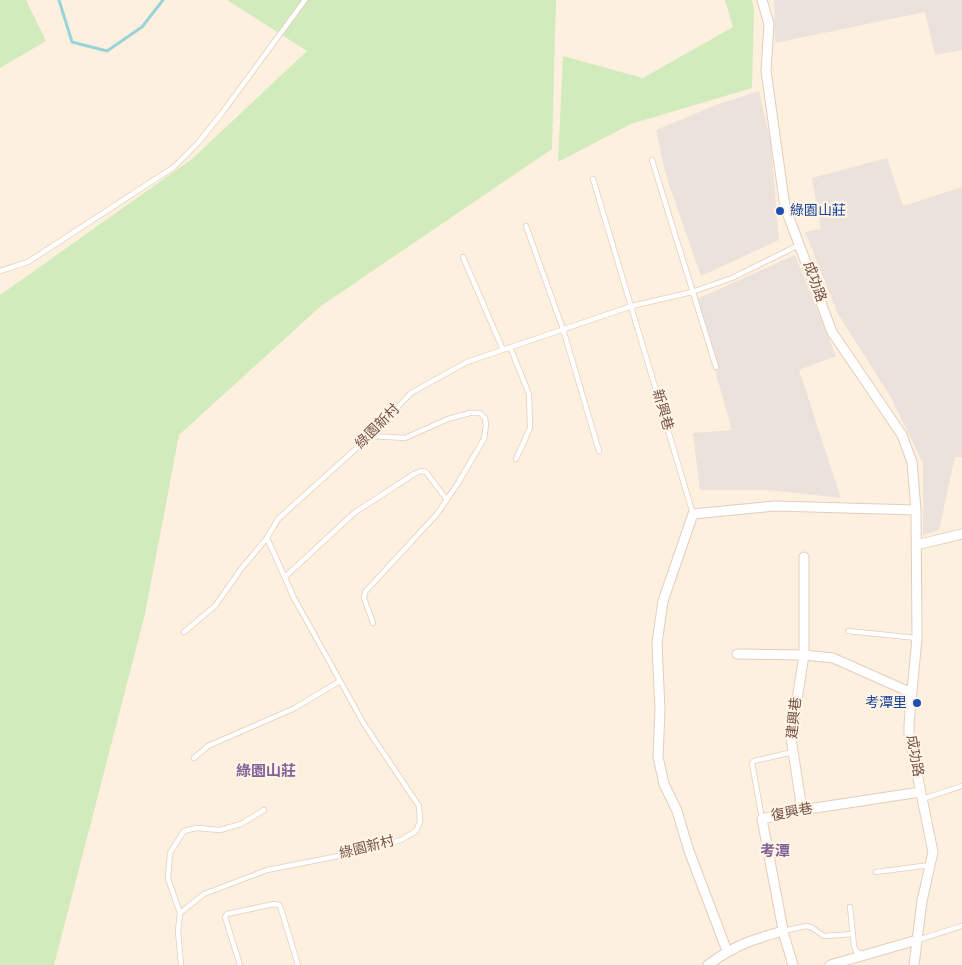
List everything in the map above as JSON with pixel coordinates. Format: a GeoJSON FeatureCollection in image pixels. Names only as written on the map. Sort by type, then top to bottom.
{"type":"FeatureCollection","features":[{"type":"Feature","properties":{"kind":"street","name":"成功路"},"geometry":{"type":"LineString","coordinates":[[762,0],[769,24],[766,71],[785,207],[832,332],[902,434],[912,462],[916,510],[917,638],[909,734],[932,852],[922,901],[914,965]]}},
{"type":"Feature","properties":{"kind":"street"},"geometry":{"type":"LineString","coordinates":[[727,951],[688,851],[677,811],[664,784],[658,757],[660,710],[657,643],[663,601],[693,514],[775,506],[916,510]]}},
{"type":"Feature","properties":{"kind":"street"},"geometry":{"type":"LineString","coordinates":[[916,544],[962,534]]}},
{"type":"Feature","properties":{"kind":"street","name":"建興巷"},"geometry":{"type":"LineString","coordinates":[[802,810],[791,732],[804,655],[804,557]]}},
{"type":"Feature","properties":{"kind":"street"},"geometry":{"type":"LineString","coordinates":[[737,654],[804,655],[833,658],[912,693]]}},
{"type":"Feature","properties":{"kind":"street","name":"復興巷"},"geometry":{"type":"LineString","coordinates":[[762,819],[802,810],[921,795]]}},
{"type":"Feature","properties":{"kind":"street"},"geometry":{"type":"LineString","coordinates":[[762,819],[783,931],[793,965]]}},
{"type":"Feature","properties":{"kind":"street"},"geometry":{"type":"LineString","coordinates":[[708,965],[727,951],[751,940],[783,931]]}},
{"type":"Feature","properties":{"kind":"street"},"geometry":{"type":"LineString","coordinates":[[830,965],[917,940]]}},
{"type":"Feature","properties":{"kind":"lane"},"geometry":{"type":"LineString","coordinates":[[0,271],[28,262],[174,167],[198,143],[222,113],[305,0]]}},
{"type":"Feature","properties":{"kind":"lane"},"geometry":{"type":"LineString","coordinates":[[652,160],[716,367]]}},
{"type":"Feature","properties":{"kind":"lane","name":"新興巷"},"geometry":{"type":"LineString","coordinates":[[593,179],[693,514]]}},
{"type":"Feature","properties":{"kind":"lane"},"geometry":{"type":"LineString","coordinates":[[526,226],[563,329],[599,451]]}},
{"type":"Feature","properties":{"kind":"lane"},"geometry":{"type":"LineString","coordinates":[[563,329],[632,306],[692,292],[732,278],[800,244]]}},
{"type":"Feature","properties":{"kind":"lane"},"geometry":{"type":"LineString","coordinates":[[463,257],[503,350]]}},
{"type":"Feature","properties":{"kind":"lane","name":"綠園新村"},"geometry":{"type":"LineString","coordinates":[[184,632],[215,606],[278,520],[370,436],[411,393],[467,362],[563,329]]}},
{"type":"Feature","properties":{"kind":"lane"},"geometry":{"type":"LineString","coordinates":[[510,347],[529,394],[530,428],[516,459]]}},
{"type":"Feature","properties":{"kind":"lane"},"geometry":{"type":"LineString","coordinates":[[370,436],[405,438],[448,419],[470,413],[480,413],[485,418],[486,426],[484,439],[437,514],[365,592],[364,598],[374,623]]}},
{"type":"Feature","properties":{"kind":"lane"},"geometry":{"type":"LineString","coordinates":[[285,577],[354,512],[414,474],[421,471],[426,472],[447,500]]}},
{"type":"Feature","properties":{"kind":"lane","name":"綠園新村"},"geometry":{"type":"LineString","coordinates":[[180,913],[204,894],[267,870],[369,850],[401,840],[416,831],[420,822],[419,806],[364,724],[266,538]]}},
{"type":"Feature","properties":{"kind":"lane"},"geometry":{"type":"LineString","coordinates":[[848,631],[917,638]]}},
{"type":"Feature","properties":{"kind":"lane"},"geometry":{"type":"LineString","coordinates":[[194,758],[208,746],[295,708],[340,681]]}},
{"type":"Feature","properties":{"kind":"lane","name":"復興巷"},"geometry":{"type":"LineString","coordinates":[[762,819],[752,764],[754,761],[793,752]]}},
{"type":"Feature","properties":{"kind":"lane"},"geometry":{"type":"LineString","coordinates":[[921,795],[962,786]]}},
{"type":"Feature","properties":{"kind":"lane"},"geometry":{"type":"LineString","coordinates":[[181,965],[178,931],[180,913],[168,879],[170,853],[184,831],[196,828],[220,830],[241,824],[264,810]]}},
{"type":"Feature","properties":{"kind":"lane"},"geometry":{"type":"LineString","coordinates":[[876,872],[930,865]]}},
{"type":"Feature","properties":{"kind":"lane"},"geometry":{"type":"LineString","coordinates":[[240,965],[225,917],[227,914],[274,904],[279,905],[281,909],[298,965]]}},
{"type":"Feature","properties":{"kind":"lane"},"geometry":{"type":"LineString","coordinates":[[850,907],[856,951],[868,955]]}},
{"type":"Feature","properties":{"kind":"lane"},"geometry":{"type":"LineString","coordinates":[[783,931],[806,926],[824,936],[853,934]]}},
{"type":"Feature","properties":{"kind":"lane"},"geometry":{"type":"LineString","coordinates":[[917,940],[962,926]]}},
{"type":"Feature","properties":{"kind":"shaded area"},"geometry":{"type":"Polygon","coordinates":[[[774,0],[962,0],[962,50],[935,55],[925,12],[775,43],[774,0]]]}},
{"type":"Feature","properties":{"kind":"shaded area"},"geometry":{"type":"Polygon","coordinates":[[[759,91],[771,145],[779,240],[701,276],[666,176],[656,130],[716,105],[759,91]]]}},
{"type":"Feature","properties":{"kind":"shaded area"},"geometry":{"type":"Polygon","coordinates":[[[887,158],[903,206],[962,187],[962,457],[955,457],[939,530],[923,535],[923,463],[890,396],[838,314],[805,232],[821,229],[812,178],[887,158]]]}},
{"type":"Feature","properties":{"kind":"shaded area"},"geometry":{"type":"Polygon","coordinates":[[[795,255],[836,356],[799,370],[841,498],[768,490],[700,490],[693,433],[732,430],[695,300],[795,255]]]}},
{"type":"Feature","properties":{"kind":"green space"},"geometry":{"type":"Polygon","coordinates":[[[0,0],[26,0],[46,41],[0,68],[0,0]]]}},
{"type":"Feature","properties":{"kind":"green space"},"geometry":{"type":"Polygon","coordinates":[[[227,0],[556,0],[552,149],[321,306],[179,435],[145,614],[54,965],[0,965],[0,295],[192,159],[307,51],[227,0]]]}},
{"type":"Feature","properties":{"kind":"green space"},"geometry":{"type":"Polygon","coordinates":[[[725,0],[752,0],[754,9],[752,88],[631,124],[558,162],[563,56],[643,78],[733,27],[725,0]]]}},
{"type":"Feature","properties":{"kind":"waterway"},"geometry":{"type":"LineString","coordinates":[[59,0],[72,42],[107,51],[142,27],[163,0]]}},
{"type":"Feature","properties":{"kind":"place","name":"綠園山莊"},"geometry":{"type":"Point","coordinates":[780,211]}},
{"type":"Feature","properties":{"kind":"place","name":"考潭里"},"geometry":{"type":"Point","coordinates":[917,703]}},
{"type":"Feature","properties":{"kind":"district","name":"綠園山莊"},"geometry":{"type":"Point","coordinates":[266,772]}},
{"type":"Feature","properties":{"kind":"district","name":"考潭"},"geometry":{"type":"Point","coordinates":[775,852]}}]}
